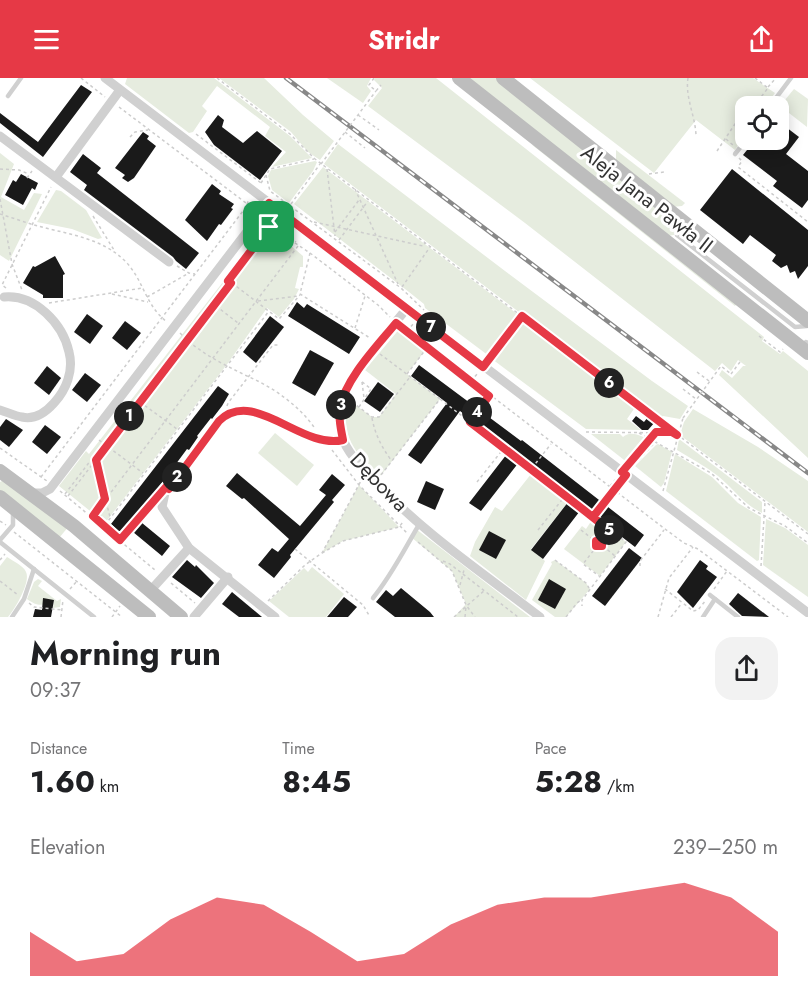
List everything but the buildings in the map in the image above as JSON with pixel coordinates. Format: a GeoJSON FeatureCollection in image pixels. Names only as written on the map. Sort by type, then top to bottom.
{"type":"FeatureCollection","features":[{"type":"Feature","properties":{"kind":"street"},"geometry":{"type":"LineString","coordinates":[[105,78],[808,613]]}},
{"type":"Feature","properties":{"kind":"street","name":"Aleja Jana Pawła II"},"geometry":{"type":"LineString","coordinates":[[459,78],[786,343],[807,337]]}},
{"type":"Feature","properties":{"kind":"street","name":"Aleja Jana Pawła II"},"geometry":{"type":"LineString","coordinates":[[503,78],[675,216],[807,337]]}},
{"type":"Feature","properties":{"kind":"street"},"geometry":{"type":"LineString","coordinates":[[56,177],[120,90]]}},
{"type":"Feature","properties":{"kind":"street"},"geometry":{"type":"LineString","coordinates":[[0,136],[169,262]]}},
{"type":"Feature","properties":{"kind":"street"},"geometry":{"type":"LineString","coordinates":[[32,493],[42,493],[52,487],[269,203]]}},
{"type":"Feature","properties":{"kind":"street"},"geometry":{"type":"LineString","coordinates":[[0,308],[2,290],[37,305],[52,320],[70,354],[69,377],[63,393],[46,412],[34,417],[22,418],[0,410]]}},
{"type":"Feature","properties":{"kind":"street","name":"Dębowa"},"geometry":{"type":"LineString","coordinates":[[407,308],[361,367],[344,393],[340,415],[343,440],[347,448],[380,487],[420,523],[540,617]]}},
{"type":"Feature","properties":{"kind":"street"},"geometry":{"type":"LineString","coordinates":[[786,343],[804,333],[807,337]]}},
{"type":"Feature","properties":{"kind":"street"},"geometry":{"type":"LineString","coordinates":[[275,617],[189,548],[162,507],[162,501],[200,446],[227,413],[247,410],[307,436],[334,442],[343,440]]}},
{"type":"Feature","properties":{"kind":"street"},"geometry":{"type":"LineString","coordinates":[[2,474],[32,493],[81,531],[181,617]]}},
{"type":"Feature","properties":{"kind":"street"},"geometry":{"type":"LineString","coordinates":[[52,487],[49,498],[52,508]]}},
{"type":"Feature","properties":{"kind":"street"},"geometry":{"type":"LineString","coordinates":[[5,501],[19,524],[66,549],[149,617]]}},
{"type":"Feature","properties":{"kind":"street"},"geometry":{"type":"LineString","coordinates":[[66,549],[79,547],[83,538],[81,531]]}},
{"type":"Feature","properties":{"kind":"street"},"geometry":{"type":"LineString","coordinates":[[150,591],[189,548]]}},
{"type":"Feature","properties":{"kind":"street"},"geometry":{"type":"LineString","coordinates":[[111,586],[108,579],[112,571],[116,568],[125,570]]}},
{"type":"Feature","properties":{"kind":"street"},"geometry":{"type":"LineString","coordinates":[[194,617],[228,577]]}},
{"type":"Feature","properties":{"kind":"lane"},"geometry":{"type":"LineString","coordinates":[[8,96],[21,78]]}},
{"type":"Feature","properties":{"kind":"lane"},"geometry":{"type":"LineString","coordinates":[[778,96],[791,78]]}},
{"type":"Feature","properties":{"kind":"lane"},"geometry":{"type":"LineString","coordinates":[[735,154],[738,150]]}},
{"type":"Feature","properties":{"kind":"lane"},"geometry":{"type":"LineString","coordinates":[[5,501],[19,524],[0,541],[94,617]]}},
{"type":"Feature","properties":{"kind":"lane"},"geometry":{"type":"LineString","coordinates":[[373,598],[389,578],[397,560],[420,523]]}},
{"type":"Feature","properties":{"kind":"lane"},"geometry":{"type":"LineString","coordinates":[[12,617],[24,599],[34,569]]}},
{"type":"Feature","properties":{"kind":"lane"},"geometry":{"type":"LineString","coordinates":[[710,595],[738,617]]}},
{"type":"Feature","properties":{"kind":"lane"},"geometry":{"type":"LineString","coordinates":[[704,617],[715,599]]}},
{"type":"Feature","properties":{"kind":"path"},"geometry":{"type":"LineString","coordinates":[[81,78],[247,203],[269,227],[299,245]]}},
{"type":"Feature","properties":{"kind":"path"},"geometry":{"type":"LineString","coordinates":[[217,78],[290,134],[321,164],[808,534]]}},
{"type":"Feature","properties":{"kind":"path"},"geometry":{"type":"LineString","coordinates":[[374,78],[369,85],[376,91]]}},
{"type":"Feature","properties":{"kind":"path"},"geometry":{"type":"LineString","coordinates":[[688,78],[687,93],[696,120],[696,135]]}},
{"type":"Feature","properties":{"kind":"path"},"geometry":{"type":"LineString","coordinates":[[755,78],[768,88]]}},
{"type":"Feature","properties":{"kind":"path"},"geometry":{"type":"LineString","coordinates":[[762,96],[776,78]]}},
{"type":"Feature","properties":{"kind":"path"},"geometry":{"type":"LineString","coordinates":[[290,204],[381,85]]}},
{"type":"Feature","properties":{"kind":"path"},"geometry":{"type":"LineString","coordinates":[[358,114],[379,130]]}},
{"type":"Feature","properties":{"kind":"path"},"geometry":{"type":"LineString","coordinates":[[717,151],[735,124]]}},
{"type":"Feature","properties":{"kind":"path"},"geometry":{"type":"LineString","coordinates":[[130,137],[135,132],[149,130]]}},
{"type":"Feature","properties":{"kind":"path"},"geometry":{"type":"LineString","coordinates":[[345,132],[365,148]]}},
{"type":"Feature","properties":{"kind":"path"},"geometry":{"type":"LineString","coordinates":[[196,134],[261,183]]}},
{"type":"Feature","properties":{"kind":"path"},"geometry":{"type":"LineString","coordinates":[[726,139],[730,143]]}},
{"type":"Feature","properties":{"kind":"path"},"geometry":{"type":"LineString","coordinates":[[735,154],[742,161],[738,167],[808,222]]}},
{"type":"Feature","properties":{"kind":"path"},"geometry":{"type":"LineString","coordinates":[[257,189],[270,169],[315,159]]}},
{"type":"Feature","properties":{"kind":"path"},"geometry":{"type":"LineString","coordinates":[[27,177],[34,168]]}},
{"type":"Feature","properties":{"kind":"path"},"geometry":{"type":"LineString","coordinates":[[327,168],[335,238]]}},
{"type":"Feature","properties":{"kind":"path"},"geometry":{"type":"LineString","coordinates":[[0,169],[19,170],[30,174]]}},
{"type":"Feature","properties":{"kind":"path"},"geometry":{"type":"LineString","coordinates":[[649,174],[664,172]]}},
{"type":"Feature","properties":{"kind":"path"},"geometry":{"type":"LineString","coordinates":[[266,175],[270,190],[400,287],[425,309]]}},
{"type":"Feature","properties":{"kind":"path"},"geometry":{"type":"LineString","coordinates":[[2,290],[31,224],[56,177]]}},
{"type":"Feature","properties":{"kind":"path"},"geometry":{"type":"LineString","coordinates":[[355,189],[400,287]]}},
{"type":"Feature","properties":{"kind":"path"},"geometry":{"type":"LineString","coordinates":[[0,199],[12,264],[26,299]]}},
{"type":"Feature","properties":{"kind":"path"},"geometry":{"type":"LineString","coordinates":[[334,233],[360,199]]}},
{"type":"Feature","properties":{"kind":"path"},"geometry":{"type":"LineString","coordinates":[[339,241],[369,200]]}},
{"type":"Feature","properties":{"kind":"path"},"geometry":{"type":"LineString","coordinates":[[41,477],[247,203]]}},
{"type":"Feature","properties":{"kind":"path"},"geometry":{"type":"LineString","coordinates":[[246,207],[273,223],[427,348],[609,487],[684,543],[693,546],[727,570],[788,617]]}},
{"type":"Feature","properties":{"kind":"path"},"geometry":{"type":"LineString","coordinates":[[89,209],[114,251],[136,274],[155,312],[170,325]]}},
{"type":"Feature","properties":{"kind":"path"},"geometry":{"type":"LineString","coordinates":[[2,214],[77,236],[114,251]]}},
{"type":"Feature","properties":{"kind":"path"},"geometry":{"type":"LineString","coordinates":[[261,216],[276,219],[279,222]]}},
{"type":"Feature","properties":{"kind":"path"},"geometry":{"type":"LineString","coordinates":[[65,494],[278,216]]}},
{"type":"Feature","properties":{"kind":"path"},"geometry":{"type":"LineString","coordinates":[[68,496],[282,218]]}},
{"type":"Feature","properties":{"kind":"path"},"geometry":{"type":"LineString","coordinates":[[313,221],[423,246],[425,243]]}},
{"type":"Feature","properties":{"kind":"path"},"geometry":{"type":"LineString","coordinates":[[93,516],[299,245]]}},
{"type":"Feature","properties":{"kind":"path"},"geometry":{"type":"LineString","coordinates":[[400,287],[430,246]]}},
{"type":"Feature","properties":{"kind":"path"},"geometry":{"type":"LineString","coordinates":[[228,281],[279,319],[300,295],[310,253]]}},
{"type":"Feature","properties":{"kind":"path"},"geometry":{"type":"LineString","coordinates":[[169,262],[195,274]]}},
{"type":"Feature","properties":{"kind":"path"},"geometry":{"type":"LineString","coordinates":[[147,297],[189,273]]}},
{"type":"Feature","properties":{"kind":"path"},"geometry":{"type":"LineString","coordinates":[[37,305],[143,288]]}},
{"type":"Feature","properties":{"kind":"path"},"geometry":{"type":"LineString","coordinates":[[110,293],[149,302]]}},
{"type":"Feature","properties":{"kind":"path"},"geometry":{"type":"LineString","coordinates":[[256,302],[262,299],[300,295],[373,340]]}},
{"type":"Feature","properties":{"kind":"path"},"geometry":{"type":"LineString","coordinates":[[355,328],[365,296]]}},
{"type":"Feature","properties":{"kind":"path"},"geometry":{"type":"LineString","coordinates":[[215,304],[239,324]]}},
{"type":"Feature","properties":{"kind":"path"},"geometry":{"type":"LineString","coordinates":[[104,526],[269,311]]}},
{"type":"Feature","properties":{"kind":"path"},"geometry":{"type":"LineString","coordinates":[[471,382],[522,316]]}},
{"type":"Feature","properties":{"kind":"path"},"geometry":{"type":"LineString","coordinates":[[177,330],[212,359],[249,376],[288,400],[308,419],[359,485],[399,527],[452,571],[474,617]]}},
{"type":"Feature","properties":{"kind":"path"},"geometry":{"type":"LineString","coordinates":[[759,336],[780,352],[786,343]]}},
{"type":"Feature","properties":{"kind":"path"},"geometry":{"type":"LineString","coordinates":[[227,413],[228,403],[273,345],[279,345]]}},
{"type":"Feature","properties":{"kind":"path"},"geometry":{"type":"LineString","coordinates":[[407,374],[427,348]]}},
{"type":"Feature","properties":{"kind":"path"},"geometry":{"type":"LineString","coordinates":[[378,353],[626,542],[582,600],[566,617]]}},
{"type":"Feature","properties":{"kind":"path"},"geometry":{"type":"LineString","coordinates":[[663,491],[683,418],[722,366],[731,374],[740,362]]}},
{"type":"Feature","properties":{"kind":"path"},"geometry":{"type":"LineString","coordinates":[[697,372],[709,381]]}},
{"type":"Feature","properties":{"kind":"path"},"geometry":{"type":"LineString","coordinates":[[347,399],[372,417],[379,417],[410,376]]}},
{"type":"Feature","properties":{"kind":"path"},"geometry":{"type":"LineString","coordinates":[[153,378],[156,381]]}},
{"type":"Feature","properties":{"kind":"path"},"geometry":{"type":"LineString","coordinates":[[358,379],[371,389],[359,407]]}},
{"type":"Feature","properties":{"kind":"path"},"geometry":{"type":"LineString","coordinates":[[362,381],[364,399]]}},
{"type":"Feature","properties":{"kind":"path"},"geometry":{"type":"LineString","coordinates":[[683,389],[696,399]]}},
{"type":"Feature","properties":{"kind":"path"},"geometry":{"type":"LineString","coordinates":[[470,422],[489,396]]}},
{"type":"Feature","properties":{"kind":"path"},"geometry":{"type":"LineString","coordinates":[[379,478],[440,399]]}},
{"type":"Feature","properties":{"kind":"path"},"geometry":{"type":"LineString","coordinates":[[140,402],[177,430]]}},
{"type":"Feature","properties":{"kind":"path"},"geometry":{"type":"LineString","coordinates":[[372,417],[374,430],[392,461]]}},
{"type":"Feature","properties":{"kind":"path"},"geometry":{"type":"LineString","coordinates":[[586,432],[672,432],[677,435]]}},
{"type":"Feature","properties":{"kind":"path"},"geometry":{"type":"LineString","coordinates":[[593,517],[656,432]]}},
{"type":"Feature","properties":{"kind":"path"},"geometry":{"type":"LineString","coordinates":[[639,433],[711,473],[744,504],[785,526],[808,543]]}},
{"type":"Feature","properties":{"kind":"path"},"geometry":{"type":"LineString","coordinates":[[95,437],[144,474]]}},
{"type":"Feature","properties":{"kind":"path"},"geometry":{"type":"LineString","coordinates":[[609,487],[656,441]]}},
{"type":"Feature","properties":{"kind":"path"},"geometry":{"type":"LineString","coordinates":[[531,469],[551,443]]}},
{"type":"Feature","properties":{"kind":"path"},"geometry":{"type":"LineString","coordinates":[[0,448],[93,516],[201,609]]}},
{"type":"Feature","properties":{"kind":"path"},"geometry":{"type":"LineString","coordinates":[[477,482],[504,448]]}},
{"type":"Feature","properties":{"kind":"path"},"geometry":{"type":"LineString","coordinates":[[96,460],[110,518]]}},
{"type":"Feature","properties":{"kind":"path"},"geometry":{"type":"LineString","coordinates":[[322,553],[363,478]]}},
{"type":"Feature","properties":{"kind":"path"},"geometry":{"type":"LineString","coordinates":[[538,530],[565,495]]}},
{"type":"Feature","properties":{"kind":"path"},"geometry":{"type":"LineString","coordinates":[[120,540],[158,499]]}},
{"type":"Feature","properties":{"kind":"path"},"geometry":{"type":"LineString","coordinates":[[761,566],[765,501]]}},
{"type":"Feature","properties":{"kind":"path"},"geometry":{"type":"LineString","coordinates":[[81,516],[86,511]]}},
{"type":"Feature","properties":{"kind":"path"},"geometry":{"type":"LineString","coordinates":[[262,606],[322,553],[343,541],[399,527],[405,519]]}},
{"type":"Feature","properties":{"kind":"path"},"geometry":{"type":"LineString","coordinates":[[0,521],[19,524]]}},
{"type":"Feature","properties":{"kind":"path"},"geometry":{"type":"LineString","coordinates":[[640,566],[640,561],[665,529]]}},
{"type":"Feature","properties":{"kind":"path"},"geometry":{"type":"LineString","coordinates":[[580,530],[596,541],[602,540]]}},
{"type":"Feature","properties":{"kind":"path"},"geometry":{"type":"LineString","coordinates":[[602,546],[602,540],[609,530]]}},
{"type":"Feature","properties":{"kind":"path"},"geometry":{"type":"LineString","coordinates":[[13,531],[122,617]]}},
{"type":"Feature","properties":{"kind":"path"},"geometry":{"type":"LineString","coordinates":[[596,541],[597,546],[583,564],[600,576]]}},
{"type":"Feature","properties":{"kind":"path"},"geometry":{"type":"LineString","coordinates":[[597,546],[602,546],[615,556]]}},
{"type":"Feature","properties":{"kind":"path"},"geometry":{"type":"LineString","coordinates":[[658,617],[664,589],[669,578],[693,546]]}},
{"type":"Feature","properties":{"kind":"path"},"geometry":{"type":"LineString","coordinates":[[0,560],[8,549]]}},
{"type":"Feature","properties":{"kind":"path"},"geometry":{"type":"LineString","coordinates":[[295,549],[363,605],[370,617]]}},
{"type":"Feature","properties":{"kind":"path"},"geometry":{"type":"LineString","coordinates":[[555,560],[586,583],[590,589]]}},
{"type":"Feature","properties":{"kind":"path"},"geometry":{"type":"LineString","coordinates":[[442,561],[463,573],[518,617]]}},
{"type":"Feature","properties":{"kind":"path"},"geometry":{"type":"LineString","coordinates":[[459,586],[465,567]]}},
{"type":"Feature","properties":{"kind":"path"},"geometry":{"type":"LineString","coordinates":[[148,574],[153,568]]}},
{"type":"Feature","properties":{"kind":"path"},"geometry":{"type":"LineString","coordinates":[[664,589],[693,610],[698,610],[727,570]]}},
{"type":"Feature","properties":{"kind":"path"},"geometry":{"type":"LineString","coordinates":[[0,580],[34,607],[62,610]]}},
{"type":"Feature","properties":{"kind":"path"},"geometry":{"type":"LineString","coordinates":[[454,617],[466,604],[490,586]]}},
{"type":"Feature","properties":{"kind":"path"},"geometry":{"type":"LineString","coordinates":[[582,600],[582,606]]}},
{"type":"Feature","properties":{"kind":"path"},"geometry":{"type":"LineString","coordinates":[[112,617],[124,601]]}},
{"type":"Feature","properties":{"kind":"path"},"geometry":{"type":"LineString","coordinates":[[671,617],[682,602]]}},
{"type":"Feature","properties":{"kind":"path"},"geometry":{"type":"LineString","coordinates":[[465,617],[466,604]]}},
{"type":"Feature","properties":{"kind":"shaded area"},"geometry":{"type":"Polygon","coordinates":[[[127,78],[214,78],[290,136],[312,158],[272,167],[286,152],[265,136],[270,127],[217,86],[202,106],[207,111],[193,132],[189,133],[125,84],[127,78]]]}},
{"type":"Feature","properties":{"kind":"shaded area"},"geometry":{"type":"Polygon","coordinates":[[[219,78],[264,78],[334,141],[320,160],[308,152],[291,132],[219,78]]]}},
{"type":"Feature","properties":{"kind":"shaded area"},"geometry":{"type":"Polygon","coordinates":[[[327,78],[371,78],[367,86],[371,91],[363,103],[327,78]]]}},
{"type":"Feature","properties":{"kind":"shaded area"},"geometry":{"type":"Polygon","coordinates":[[[375,78],[436,78],[764,337],[762,341],[780,354],[783,351],[808,371],[808,458],[719,375],[722,370],[732,378],[743,366],[746,366],[738,360],[731,371],[722,363],[715,371],[525,223],[368,106],[382,88],[374,80],[375,78]]]}},
{"type":"Feature","properties":{"kind":"shaded area"},"geometry":{"type":"Polygon","coordinates":[[[466,78],[497,78],[673,220],[674,235],[666,236],[466,78]]]}},
{"type":"Feature","properties":{"kind":"shaded area"},"geometry":{"type":"Polygon","coordinates":[[[530,78],[753,78],[775,93],[773,96],[735,96],[735,150],[696,120],[654,173],[530,78]]]}},
{"type":"Feature","properties":{"kind":"shaded area"},"geometry":{"type":"Polygon","coordinates":[[[794,89],[808,99],[807,127],[789,113],[788,96],[794,89]]]}},
{"type":"Feature","properties":{"kind":"shaded area"},"geometry":{"type":"Polygon","coordinates":[[[338,144],[688,406],[680,419],[663,416],[661,420],[324,164],[338,144]]]}},
{"type":"Feature","properties":{"kind":"shaded area"},"geometry":{"type":"Polygon","coordinates":[[[531,144],[550,155],[737,303],[735,306],[531,144]]]}},
{"type":"Feature","properties":{"kind":"shaded area"},"geometry":{"type":"Polygon","coordinates":[[[616,150],[685,203],[682,206],[672,207],[616,160],[616,150]]]}},
{"type":"Feature","properties":{"kind":"shaded area"},"geometry":{"type":"Polygon","coordinates":[[[0,153],[14,164],[1,197],[24,210],[34,193],[42,194],[9,261],[0,255],[0,153]]]}},
{"type":"Feature","properties":{"kind":"shaded area"},"geometry":{"type":"Polygon","coordinates":[[[317,162],[313,171],[289,203],[272,190],[268,176],[271,170],[317,162]]]}},
{"type":"Feature","properties":{"kind":"shaded area"},"geometry":{"type":"Polygon","coordinates":[[[323,167],[520,316],[489,356],[294,204],[323,167]]]}},
{"type":"Feature","properties":{"kind":"shaded area"},"geometry":{"type":"Polygon","coordinates":[[[56,190],[61,191],[86,210],[102,238],[98,239],[72,229],[37,222],[56,190]]]}},
{"type":"Feature","properties":{"kind":"shaded area"},"geometry":{"type":"Polygon","coordinates":[[[265,228],[283,239],[303,256],[303,267],[300,267],[295,288],[299,289],[294,299],[279,317],[267,308],[228,363],[105,523],[59,486],[86,451],[89,454],[265,228]]]}},
{"type":"Feature","properties":{"kind":"shaded area"},"geometry":{"type":"Polygon","coordinates":[[[522,319],[636,406],[627,419],[641,430],[586,429],[492,359],[522,319]]]}},
{"type":"Feature","properties":{"kind":"shaded area"},"geometry":{"type":"Polygon","coordinates":[[[401,327],[427,348],[407,374],[440,399],[379,478],[351,443],[346,424],[347,399],[372,417],[379,417],[396,394],[365,370],[401,327]]]}},
{"type":"Feature","properties":{"kind":"shaded area"},"geometry":{"type":"Polygon","coordinates":[[[693,409],[758,447],[808,481],[808,532],[680,435],[684,422],[693,409]]]}},
{"type":"Feature","properties":{"kind":"shaded area"},"geometry":{"type":"Polygon","coordinates":[[[275,433],[314,465],[297,486],[258,453],[275,433]]]}},
{"type":"Feature","properties":{"kind":"shaded area"},"geometry":{"type":"Polygon","coordinates":[[[591,434],[620,434],[623,437],[633,434],[649,440],[628,463],[591,434]]]}},
{"type":"Feature","properties":{"kind":"shaded area"},"geometry":{"type":"Polygon","coordinates":[[[679,439],[762,502],[762,513],[744,501],[718,476],[677,450],[679,439]]]}},
{"type":"Feature","properties":{"kind":"shaded area"},"geometry":{"type":"Polygon","coordinates":[[[658,444],[672,452],[661,487],[635,466],[658,444]]]}},
{"type":"Feature","properties":{"kind":"shaded area"},"geometry":{"type":"Polygon","coordinates":[[[675,454],[712,477],[738,503],[761,517],[759,560],[757,561],[666,491],[675,454]]]}},
{"type":"Feature","properties":{"kind":"shaded area"},"geometry":{"type":"Polygon","coordinates":[[[535,469],[574,498],[568,502],[531,549],[545,561],[526,600],[470,556],[475,542],[495,507],[502,511],[535,469]]]}},
{"type":"Feature","properties":{"kind":"shaded area"},"geometry":{"type":"Polygon","coordinates":[[[4,480],[69,526],[59,538],[0,493],[0,482],[4,480]]]}},
{"type":"Feature","properties":{"kind":"shaded area"},"geometry":{"type":"Polygon","coordinates":[[[359,485],[399,527],[343,541],[322,553],[359,485]]]}},
{"type":"Feature","properties":{"kind":"shaded area"},"geometry":{"type":"Polygon","coordinates":[[[594,517],[626,542],[600,576],[564,549],[582,526],[586,529],[594,517]]]}},
{"type":"Feature","properties":{"kind":"shaded area"},"geometry":{"type":"Polygon","coordinates":[[[766,519],[785,528],[808,545],[808,597],[763,565],[766,519]]]}},
{"type":"Feature","properties":{"kind":"shaded area"},"geometry":{"type":"Polygon","coordinates":[[[416,529],[530,617],[454,617],[466,604],[452,571],[411,537],[416,529]]]}},
{"type":"Feature","properties":{"kind":"shaded area"},"geometry":{"type":"Polygon","coordinates":[[[7,557],[23,568],[27,576],[22,595],[14,608],[8,617],[0,617],[0,566],[7,557]]]}},
{"type":"Feature","properties":{"kind":"shaded area"},"geometry":{"type":"Polygon","coordinates":[[[555,560],[586,583],[590,589],[566,617],[555,617],[532,600],[551,562],[555,560]]]}},
{"type":"Feature","properties":{"kind":"shaded area"},"geometry":{"type":"Polygon","coordinates":[[[312,567],[344,594],[326,617],[289,617],[269,601],[304,568],[308,572],[312,567]]]}},
{"type":"Feature","properties":{"kind":"shaded area"},"geometry":{"type":"Polygon","coordinates":[[[38,579],[42,581],[38,586],[57,601],[61,599],[60,607],[53,608],[54,600],[40,605],[27,599],[34,582],[38,579]]]}},
{"type":"Feature","properties":{"kind":"railway"},"geometry":{"type":"LineString","coordinates":[[286,78],[808,473]]}},
{"type":"Feature","properties":{"kind":"route"},"geometry":{"type":"LineString","coordinates":[[269,227],[228,281],[231,283],[96,460],[105,499],[93,516],[120,540],[158,499],[166,487],[169,489],[227,413],[247,410],[268,417],[307,436],[325,441],[343,440],[340,408],[344,393],[361,367],[396,323],[489,396],[470,422],[609,530],[602,540],[596,541],[596,546],[602,546],[602,540],[609,530],[593,517],[626,475],[622,472],[656,432],[672,432],[677,435],[522,316],[483,367],[269,203],[260,214],[267,219],[262,219],[269,227]]}}]}
